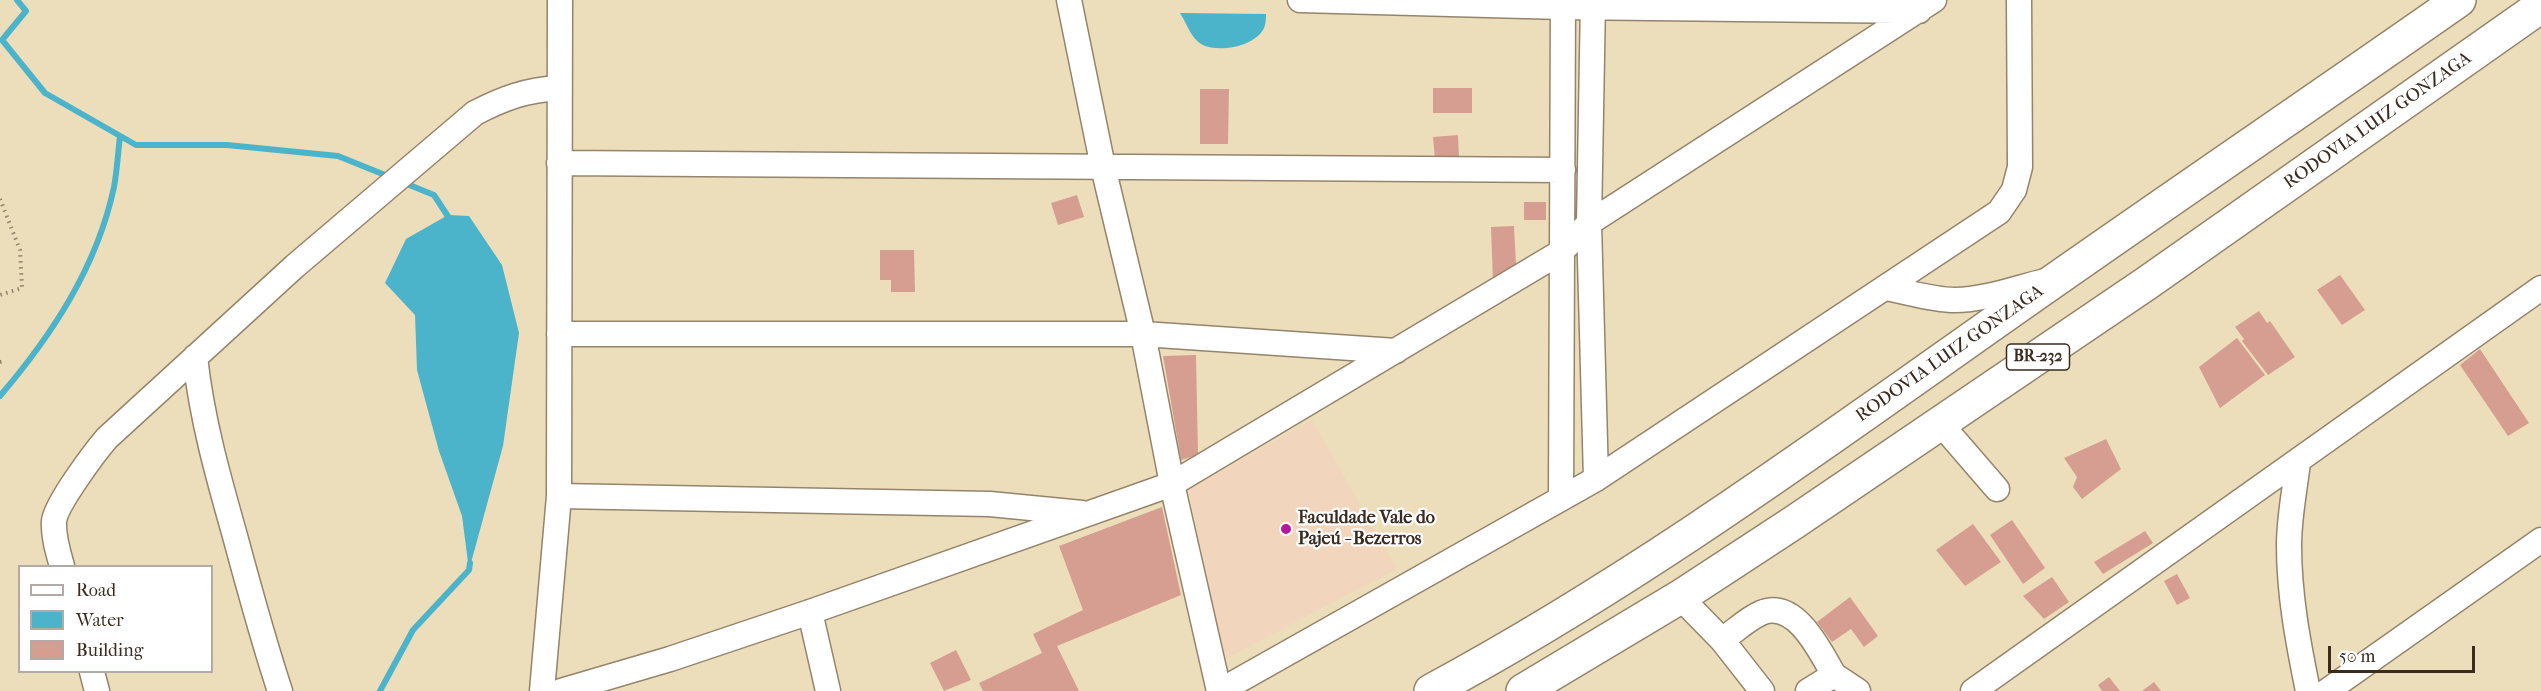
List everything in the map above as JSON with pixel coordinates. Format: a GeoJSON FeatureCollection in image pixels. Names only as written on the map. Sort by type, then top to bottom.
{"type":"FeatureCollection","features":[{"type":"Feature","properties":{"kind":"highway","name":"RODOVIA LUIZ GONZAGA"},"geometry":{"type":"LineString","coordinates":[[1431,691],[1618,583],[2459,0]]}},
{"type":"Feature","properties":{"kind":"highway","name":"RODOVIA LUIZ GONZAGA"},"geometry":{"type":"LineString","coordinates":[[1523,691],[1680,597],[1940,423],[2156,277],[2541,6]]}},
{"type":"Feature","properties":{"kind":"street"},"geometry":{"type":"LineString","coordinates":[[542,691],[559,496],[560,0]]}},
{"type":"Feature","properties":{"kind":"street"},"geometry":{"type":"LineString","coordinates":[[1070,0],[1103,167],[1143,334],[1172,484],[1220,691],[1596,479],[1999,212],[2014,190],[2020,167],[2019,0]]}},
{"type":"Feature","properties":{"kind":"street"},"geometry":{"type":"LineString","coordinates":[[1300,0],[1563,4],[1926,5]]}},
{"type":"Feature","properties":{"kind":"street"},"geometry":{"type":"LineString","coordinates":[[1561,498],[1563,4]]}},
{"type":"Feature","properties":{"kind":"street"},"geometry":{"type":"LineString","coordinates":[[1593,4],[1589,223],[1596,479]]}},
{"type":"Feature","properties":{"kind":"street"},"geometry":{"type":"LineString","coordinates":[[561,691],[810,612],[1172,484],[1561,252],[1589,223],[1926,5]]}},
{"type":"Feature","properties":{"kind":"street"},"geometry":{"type":"LineString","coordinates":[[62,565],[54,533],[55,517],[107,438],[295,266],[475,113],[506,97],[538,89],[559,88]]}},
{"type":"Feature","properties":{"kind":"street"},"geometry":{"type":"LineString","coordinates":[[559,163],[1563,170]]}},
{"type":"Feature","properties":{"kind":"street"},"geometry":{"type":"LineString","coordinates":[[1886,288],[1937,299],[1956,300],[1976,298],[2058,278]]}},
{"type":"Feature","properties":{"kind":"street"},"geometry":{"type":"LineString","coordinates":[[1973,691],[2541,288]]}},
{"type":"Feature","properties":{"kind":"street"},"geometry":{"type":"LineString","coordinates":[[559,334],[1143,334],[1396,351]]}},
{"type":"Feature","properties":{"kind":"street"},"geometry":{"type":"LineString","coordinates":[[195,357],[201,406],[212,452],[280,691]]}},
{"type":"Feature","properties":{"kind":"street"},"geometry":{"type":"LineString","coordinates":[[1940,423],[1997,489]]}},
{"type":"Feature","properties":{"kind":"street"},"geometry":{"type":"LineString","coordinates":[[2298,462],[2289,543],[2291,594],[2308,691]]}},
{"type":"Feature","properties":{"kind":"street"},"geometry":{"type":"LineString","coordinates":[[559,496],[990,504],[1091,514]]}},
{"type":"Feature","properties":{"kind":"street"},"geometry":{"type":"LineString","coordinates":[[2327,691],[2541,540]]}},
{"type":"Feature","properties":{"kind":"street"},"geometry":{"type":"LineString","coordinates":[[1680,597],[1722,640],[1762,691]]}},
{"type":"Feature","properties":{"kind":"street"},"geometry":{"type":"LineString","coordinates":[[1722,640],[1761,613],[1772,611],[1782,613],[1810,633],[1834,675],[1858,691]]}},
{"type":"Feature","properties":{"kind":"street"},"geometry":{"type":"LineString","coordinates":[[810,612],[828,691]]}},
{"type":"Feature","properties":{"kind":"street"},"geometry":{"type":"LineString","coordinates":[[92,673],[97,691]]}},
{"type":"Feature","properties":{"kind":"street"},"geometry":{"type":"LineString","coordinates":[[1808,691],[1834,675]]}},
{"type":"Feature","properties":{"kind":"path"},"geometry":{"type":"LineString","coordinates":[[0,199],[20,250],[22,288],[0,295]]}},
{"type":"Feature","properties":{"kind":"shaded area","name":"Faculdade Vale do Pajeú - Bezerros"},"geometry":{"type":"Polygon","coordinates":[[[1312,420],[1397,569],[1223,660],[1189,489],[1312,420]]]}},
{"type":"Feature","properties":{"kind":"water"},"geometry":{"type":"Polygon","coordinates":[[[1180,13],[1266,14],[1266,21],[1260,34],[1253,40],[1236,47],[1217,48],[1208,47],[1197,41],[1180,13]]]}},
{"type":"Feature","properties":{"kind":"water"},"geometry":{"type":"Polygon","coordinates":[[[448,215],[469,216],[502,265],[519,333],[503,446],[469,570],[462,516],[439,451],[417,370],[415,315],[385,283],[406,239],[448,215]]]}},
{"type":"Feature","properties":{"kind":"building"},"geometry":{"type":"Polygon","coordinates":[[[1433,88],[1472,88],[1472,113],[1433,113],[1433,88]]]}},
{"type":"Feature","properties":{"kind":"building"},"geometry":{"type":"Polygon","coordinates":[[[1200,89],[1229,89],[1228,144],[1200,144],[1200,89]]]}},
{"type":"Feature","properties":{"kind":"building"},"geometry":{"type":"Polygon","coordinates":[[[1458,135],[1459,157],[1435,159],[1433,137],[1458,135]]]}},
{"type":"Feature","properties":{"kind":"building"},"geometry":{"type":"Polygon","coordinates":[[[1077,195],[1084,217],[1058,225],[1051,203],[1077,195]]]}},
{"type":"Feature","properties":{"kind":"building"},"geometry":{"type":"Polygon","coordinates":[[[1524,202],[1546,202],[1546,220],[1524,220],[1524,202]]]}},
{"type":"Feature","properties":{"kind":"building"},"geometry":{"type":"Polygon","coordinates":[[[1514,226],[1516,265],[1493,282],[1491,227],[1514,226]]]}},
{"type":"Feature","properties":{"kind":"building"},"geometry":{"type":"Polygon","coordinates":[[[880,250],[914,250],[915,292],[891,292],[891,280],[880,280],[880,250]]]}},
{"type":"Feature","properties":{"kind":"building"},"geometry":{"type":"Polygon","coordinates":[[[2340,275],[2365,310],[2342,325],[2317,290],[2340,275]]]}},
{"type":"Feature","properties":{"kind":"building"},"geometry":{"type":"Polygon","coordinates":[[[2259,311],[2267,323],[2270,321],[2295,357],[2268,375],[2242,341],[2244,339],[2235,327],[2259,311]]]}},
{"type":"Feature","properties":{"kind":"building"},"geometry":{"type":"Polygon","coordinates":[[[2237,338],[2265,375],[2220,408],[2199,367],[2237,338]]]}},
{"type":"Feature","properties":{"kind":"building"},"geometry":{"type":"Polygon","coordinates":[[[2480,349],[2529,423],[2508,436],[2460,365],[2480,349]]]}},
{"type":"Feature","properties":{"kind":"building"},"geometry":{"type":"Polygon","coordinates":[[[1196,355],[1198,455],[1181,460],[1163,356],[1196,355]]]}},
{"type":"Feature","properties":{"kind":"building"},"geometry":{"type":"Polygon","coordinates":[[[2106,439],[2121,469],[2082,499],[2073,487],[2077,477],[2064,458],[2106,439]]]}},
{"type":"Feature","properties":{"kind":"building"},"geometry":{"type":"Polygon","coordinates":[[[1162,507],[1181,595],[1057,646],[1079,691],[983,691],[979,683],[1042,653],[1033,634],[1083,610],[1059,546],[1162,507]]]}},
{"type":"Feature","properties":{"kind":"building"},"geometry":{"type":"Polygon","coordinates":[[[2012,520],[2045,568],[2023,584],[1990,535],[2012,520]]]}},
{"type":"Feature","properties":{"kind":"building"},"geometry":{"type":"Polygon","coordinates":[[[1973,524],[2001,562],[1965,586],[1936,550],[1973,524]]]}},
{"type":"Feature","properties":{"kind":"building"},"geometry":{"type":"Polygon","coordinates":[[[2145,531],[2153,543],[2103,574],[2094,562],[2145,531]]]}},
{"type":"Feature","properties":{"kind":"building"},"geometry":{"type":"Polygon","coordinates":[[[2177,574],[2190,598],[2177,605],[2164,581],[2177,574]]]}},
{"type":"Feature","properties":{"kind":"building"},"geometry":{"type":"Polygon","coordinates":[[[2052,577],[2069,602],[2044,619],[2023,596],[2052,577]]]}},
{"type":"Feature","properties":{"kind":"building"},"geometry":{"type":"Polygon","coordinates":[[[1850,597],[1878,636],[1864,647],[1851,629],[1832,642],[1817,622],[1850,597]]]}},
{"type":"Feature","properties":{"kind":"building"},"geometry":{"type":"Polygon","coordinates":[[[956,650],[971,680],[944,691],[930,663],[956,650]]]}},
{"type":"Feature","properties":{"kind":"building"},"geometry":{"type":"Polygon","coordinates":[[[2109,677],[2120,691],[2102,691],[2098,685],[2109,677]]]}},
{"type":"Feature","properties":{"kind":"building"},"geometry":{"type":"Polygon","coordinates":[[[2154,682],[2161,691],[2142,691],[2154,682]]]}},
{"type":"Feature","properties":{"kind":"waterway"},"geometry":{"type":"LineString","coordinates":[[17,0],[26,11],[2,40],[45,93],[136,145],[227,145],[338,156],[390,177]]}},
{"type":"Feature","properties":{"kind":"waterway"},"geometry":{"type":"LineString","coordinates":[[0,396],[54,324],[84,272],[106,216],[115,181],[120,136]]}},
{"type":"Feature","properties":{"kind":"waterway"},"geometry":{"type":"LineString","coordinates":[[402,182],[434,195],[451,221]]}},
{"type":"Feature","properties":{"kind":"waterway"},"geometry":{"type":"LineString","coordinates":[[380,691],[413,630],[469,570],[470,563]]}},
{"type":"Feature","properties":{"kind":"place","name":"Faculdade Vale do Pajeú - Bezerros"},"geometry":{"type":"Point","coordinates":[1286,529]}}]}
